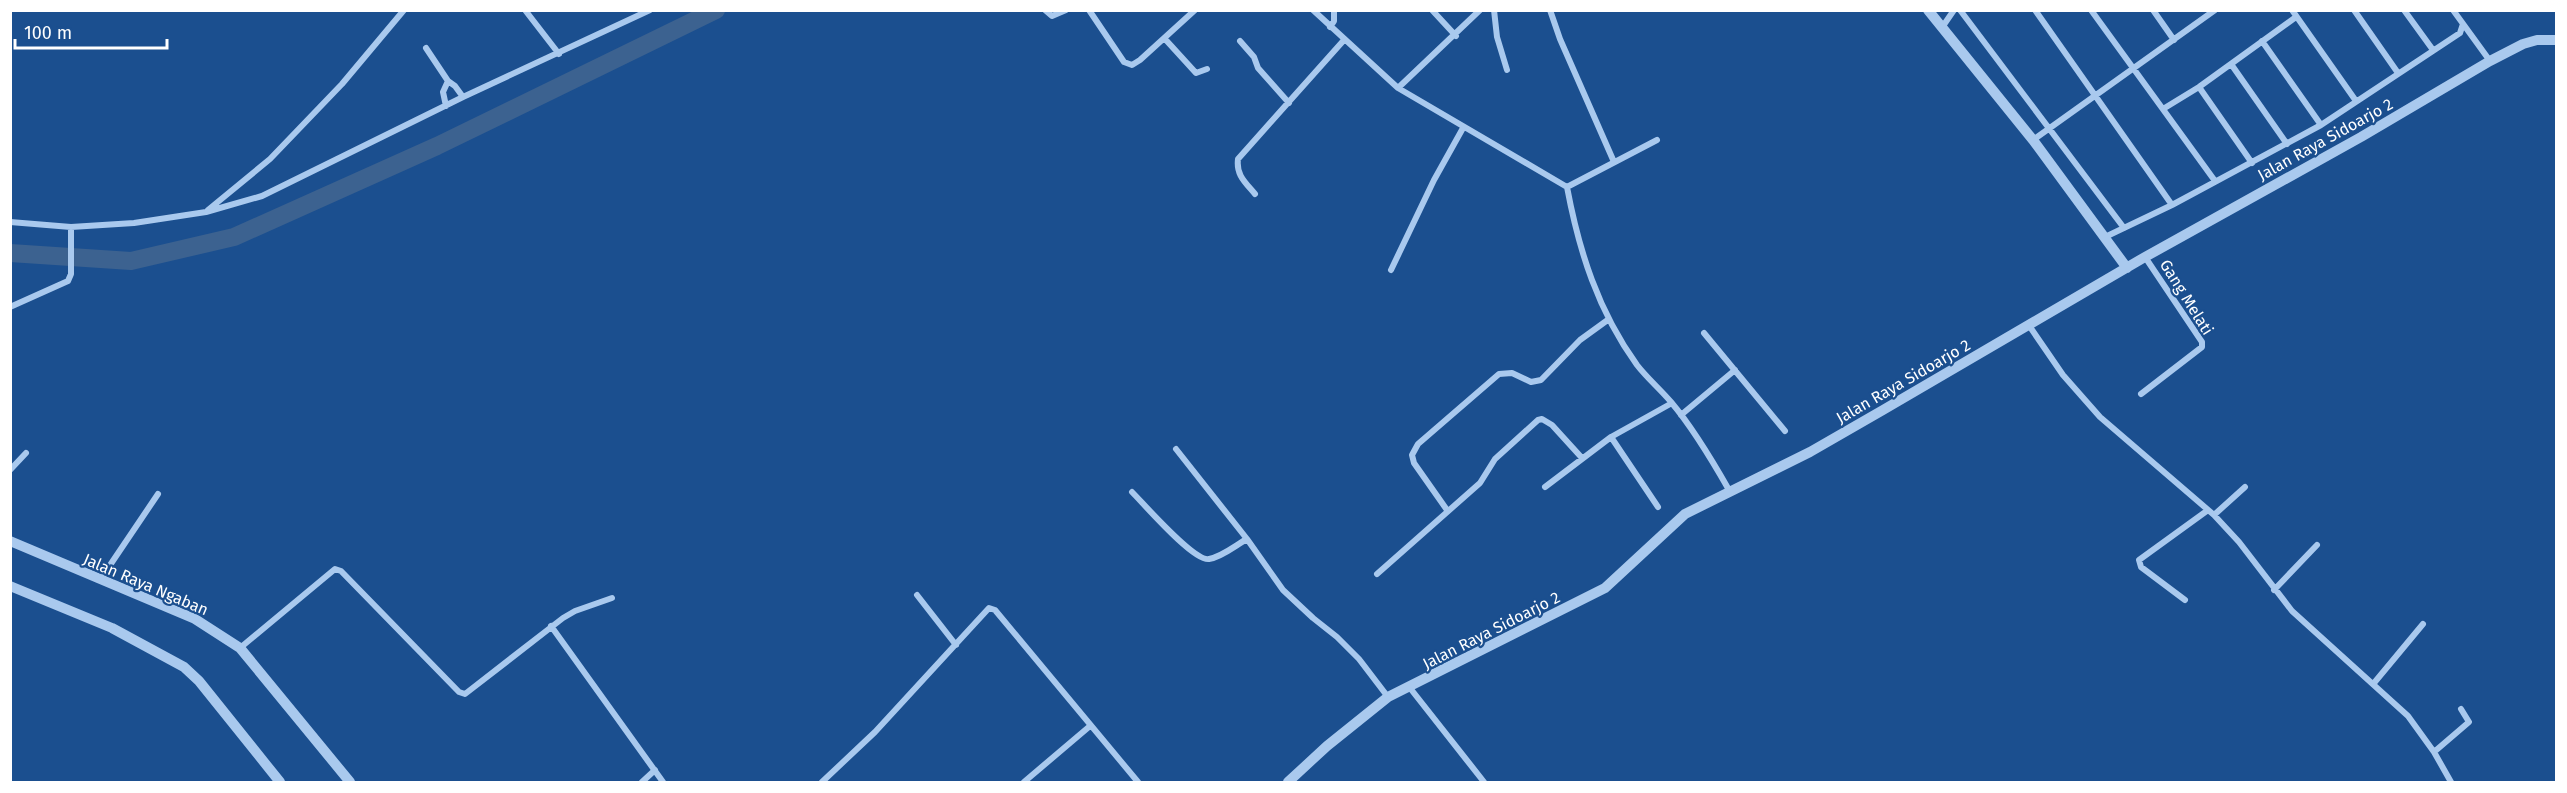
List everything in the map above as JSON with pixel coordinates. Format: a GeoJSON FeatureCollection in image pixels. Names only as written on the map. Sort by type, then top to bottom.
{"type":"FeatureCollection","features":[{"type":"Feature","properties":{"kind":"street"},"geometry":{"type":"LineString","coordinates":[[206,212],[270,159],[342,84],[404,10]]}},
{"type":"Feature","properties":{"kind":"street"},"geometry":{"type":"LineString","coordinates":[[525,10],[560,54]]}},
{"type":"Feature","properties":{"kind":"street"},"geometry":{"type":"LineString","coordinates":[[10,222],[71,226],[134,223],[206,212],[262,196],[650,10]]}},
{"type":"Feature","properties":{"kind":"street"},"geometry":{"type":"LineString","coordinates":[[1045,10],[1052,15],[1066,10]]}},
{"type":"Feature","properties":{"kind":"street"},"geometry":{"type":"LineString","coordinates":[[1089,10],[1119,56],[1129,65],[1137,63],[1195,11]]}},
{"type":"Feature","properties":{"kind":"street"},"geometry":{"type":"LineString","coordinates":[[1313,10],[1398,88],[1567,187],[1578,244],[1597,295],[1609,319],[1638,365],[1672,403],[1728,488]]}},
{"type":"Feature","properties":{"kind":"street"},"geometry":{"type":"LineString","coordinates":[[1330,27],[1334,21],[1334,10]]}},
{"type":"Feature","properties":{"kind":"street"},"geometry":{"type":"LineString","coordinates":[[1432,10],[1456,36]]}},
{"type":"Feature","properties":{"kind":"street"},"geometry":{"type":"LineString","coordinates":[[1398,88],[1456,36],[1480,10]]}},
{"type":"Feature","properties":{"kind":"street"},"geometry":{"type":"LineString","coordinates":[[1494,10],[1497,37],[1507,70]]}},
{"type":"Feature","properties":{"kind":"street"},"geometry":{"type":"LineString","coordinates":[[1550,10],[1560,39],[1614,162]]}},
{"type":"Feature","properties":{"kind":"street"},"geometry":{"type":"LineString","coordinates":[[1928,10],[2033,140],[2126,265]]}},
{"type":"Feature","properties":{"kind":"street"},"geometry":{"type":"LineString","coordinates":[[1943,26],[1954,10]]}},
{"type":"Feature","properties":{"kind":"street"},"geometry":{"type":"LineString","coordinates":[[1960,10],[2124,228]]}},
{"type":"Feature","properties":{"kind":"street"},"geometry":{"type":"LineString","coordinates":[[2035,10],[2172,205]]}},
{"type":"Feature","properties":{"kind":"street"},"geometry":{"type":"LineString","coordinates":[[2091,10],[2215,181]]}},
{"type":"Feature","properties":{"kind":"street"},"geometry":{"type":"LineString","coordinates":[[2153,10],[2175,40]]}},
{"type":"Feature","properties":{"kind":"street"},"geometry":{"type":"LineString","coordinates":[[2033,140],[2215,10]]}},
{"type":"Feature","properties":{"kind":"street"},"geometry":{"type":"LineString","coordinates":[[2292,10],[2356,101]]}},
{"type":"Feature","properties":{"kind":"street"},"geometry":{"type":"LineString","coordinates":[[2354,10],[2398,73]]}},
{"type":"Feature","properties":{"kind":"street"},"geometry":{"type":"LineString","coordinates":[[2404,10],[2433,50]]}},
{"type":"Feature","properties":{"kind":"street"},"geometry":{"type":"LineString","coordinates":[[2453,10],[2487,58]]}},
{"type":"Feature","properties":{"kind":"street"},"geometry":{"type":"LineString","coordinates":[[2163,109],[2199,87],[2296,17]]}},
{"type":"Feature","properties":{"kind":"street"},"geometry":{"type":"LineString","coordinates":[[2105,237],[2172,205],[2321,125],[2460,33],[2463,24]]}},
{"type":"Feature","properties":{"kind":"street"},"geometry":{"type":"LineString","coordinates":[[1165,39],[1196,73],[1207,69]]}},
{"type":"Feature","properties":{"kind":"street"},"geometry":{"type":"LineString","coordinates":[[1240,40],[1254,57],[1258,68],[1289,103]]}},
{"type":"Feature","properties":{"kind":"street"},"geometry":{"type":"LineString","coordinates":[[1255,194],[1239,176],[1238,159],[1344,40]]}},
{"type":"Feature","properties":{"kind":"street","name":"Jalan Raya Sidoarjo 2"},"geometry":{"type":"LineString","coordinates":[[1288,783],[1327,746],[1387,696],[1410,688],[1488,645],[1605,588],[1685,514],[1728,488],[1810,452],[2126,265],[2145,257],[2361,137],[2487,58],[2537,40],[2556,40]]}},
{"type":"Feature","properties":{"kind":"street"},"geometry":{"type":"LineString","coordinates":[[2262,41],[2321,125]]}},
{"type":"Feature","properties":{"kind":"street"},"geometry":{"type":"LineString","coordinates":[[426,48],[448,81],[455,86],[463,98]]}},
{"type":"Feature","properties":{"kind":"street"},"geometry":{"type":"LineString","coordinates":[[2231,64],[2287,144]]}},
{"type":"Feature","properties":{"kind":"street"},"geometry":{"type":"LineString","coordinates":[[446,106],[443,92],[448,81]]}},
{"type":"Feature","properties":{"kind":"street"},"geometry":{"type":"LineString","coordinates":[[2199,87],[2252,163]]}},
{"type":"Feature","properties":{"kind":"street"},"geometry":{"type":"LineString","coordinates":[[1391,270],[1434,180],[1463,128]]}},
{"type":"Feature","properties":{"kind":"street"},"geometry":{"type":"LineString","coordinates":[[1567,187],[1657,140]]}},
{"type":"Feature","properties":{"kind":"street"},"geometry":{"type":"LineString","coordinates":[[10,307],[68,281],[72,274],[71,226]]}},
{"type":"Feature","properties":{"kind":"street","name":"Gang Melati"},"geometry":{"type":"LineString","coordinates":[[2141,394],[2202,346],[2202,342],[2145,257]]}},
{"type":"Feature","properties":{"kind":"street"},"geometry":{"type":"LineString","coordinates":[[1447,510],[1414,463],[1412,455],[1418,444],[1499,374],[1512,373],[1531,382],[1541,380],[1580,340],[1609,319]]}},
{"type":"Feature","properties":{"kind":"street"},"geometry":{"type":"LineString","coordinates":[[2028,324],[2063,375],[2100,417],[2214,515],[2239,542],[2274,590],[2300,619],[2374,683],[2408,716],[2434,752],[2451,783]]}},
{"type":"Feature","properties":{"kind":"street"},"geometry":{"type":"LineString","coordinates":[[1704,333],[1785,431]]}},
{"type":"Feature","properties":{"kind":"street"},"geometry":{"type":"LineString","coordinates":[[1680,415],[1735,370]]}},
{"type":"Feature","properties":{"kind":"street"},"geometry":{"type":"LineString","coordinates":[[1545,487],[1611,437],[1672,403]]}},
{"type":"Feature","properties":{"kind":"street"},"geometry":{"type":"LineString","coordinates":[[1377,574],[1480,483],[1495,459],[1538,420],[1542,419],[1552,425],[1582,458]]}},
{"type":"Feature","properties":{"kind":"street"},"geometry":{"type":"LineString","coordinates":[[1611,437],[1658,507]]}},
{"type":"Feature","properties":{"kind":"street"},"geometry":{"type":"LineString","coordinates":[[1176,448],[1247,539],[1283,591],[1359,659],[1387,696]]}},
{"type":"Feature","properties":{"kind":"street"},"geometry":{"type":"LineString","coordinates":[[10,470],[26,453]]}},
{"type":"Feature","properties":{"kind":"street"},"geometry":{"type":"LineString","coordinates":[[2214,515],[2245,487]]}},
{"type":"Feature","properties":{"kind":"street"},"geometry":{"type":"LineString","coordinates":[[1132,492],[1189,549],[1202,558],[1211,559],[1247,539]]}},
{"type":"Feature","properties":{"kind":"street"},"geometry":{"type":"LineString","coordinates":[[100,580],[158,494]]}},
{"type":"Feature","properties":{"kind":"street"},"geometry":{"type":"LineString","coordinates":[[2185,600],[2141,567],[2139,560],[2208,510]]}},
{"type":"Feature","properties":{"kind":"street","name":"Jalan Raya Ngaban"},"geometry":{"type":"LineString","coordinates":[[10,542],[195,619],[240,648],[260,669],[350,783]]}},
{"type":"Feature","properties":{"kind":"street"},"geometry":{"type":"LineString","coordinates":[[2274,590],[2317,545]]}},
{"type":"Feature","properties":{"kind":"street"},"geometry":{"type":"LineString","coordinates":[[240,648],[335,569],[341,571],[459,692],[465,694],[552,626],[575,611],[612,598]]}},
{"type":"Feature","properties":{"kind":"street"},"geometry":{"type":"LineString","coordinates":[[10,586],[112,627],[183,667],[199,681],[280,783]]}},
{"type":"Feature","properties":{"kind":"street"},"geometry":{"type":"LineString","coordinates":[[917,595],[956,645]]}},
{"type":"Feature","properties":{"kind":"street"},"geometry":{"type":"LineString","coordinates":[[822,783],[876,732],[956,645],[984,610],[991,608],[1058,684],[1138,783]]}},
{"type":"Feature","properties":{"kind":"street"},"geometry":{"type":"LineString","coordinates":[[2374,683],[2423,624]]}},
{"type":"Feature","properties":{"kind":"street"},"geometry":{"type":"LineString","coordinates":[[552,626],[663,783]]}},
{"type":"Feature","properties":{"kind":"street"},"geometry":{"type":"LineString","coordinates":[[1410,688],[1484,783]]}},
{"type":"Feature","properties":{"kind":"street"},"geometry":{"type":"LineString","coordinates":[[2434,752],[2469,722],[2461,709]]}},
{"type":"Feature","properties":{"kind":"street"},"geometry":{"type":"LineString","coordinates":[[1024,783],[1090,726]]}},
{"type":"Feature","properties":{"kind":"street"},"geometry":{"type":"LineString","coordinates":[[642,783],[655,771]]}},
{"type":"Feature","properties":{"kind":"waterway"},"geometry":{"type":"LineString","coordinates":[[10,253],[131,261],[234,237],[437,146],[716,10]]}}]}
